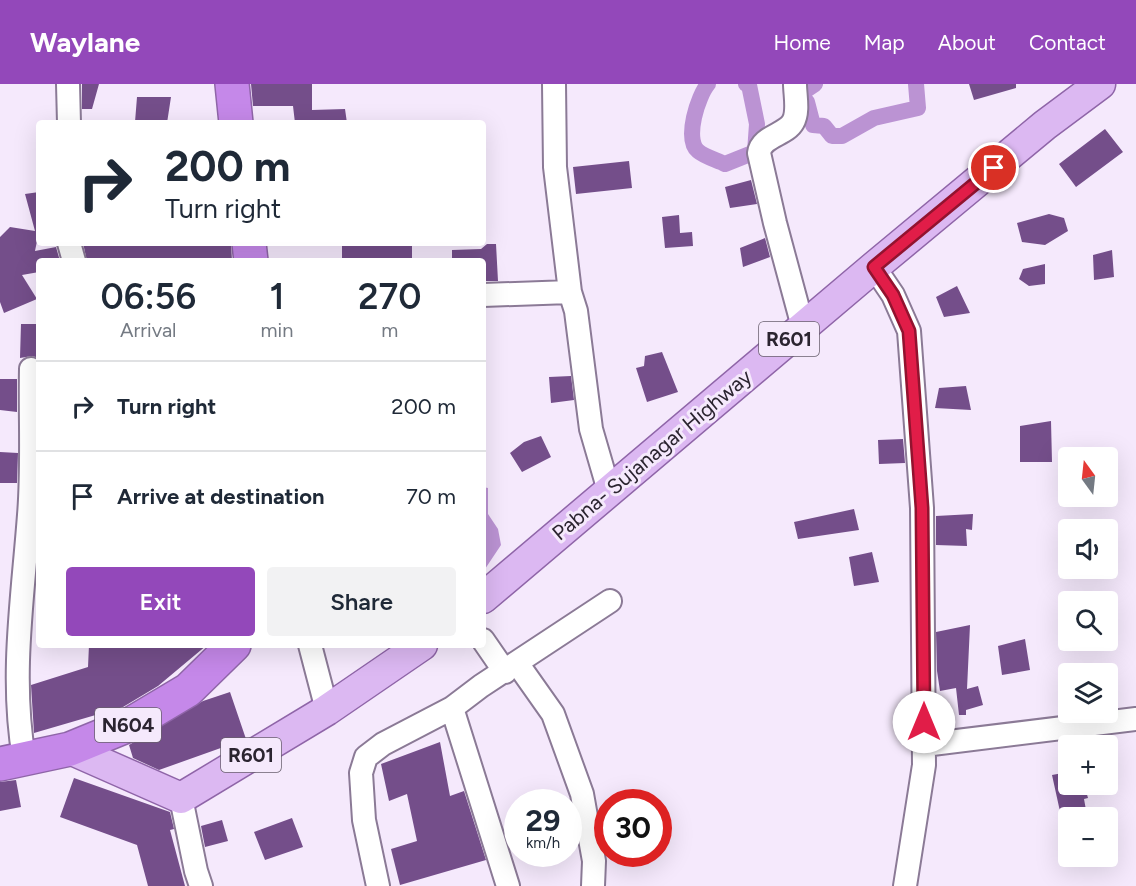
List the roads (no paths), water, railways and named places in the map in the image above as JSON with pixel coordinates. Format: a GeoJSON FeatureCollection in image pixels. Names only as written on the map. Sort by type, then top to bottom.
{"type":"FeatureCollection","features":[{"type":"Feature","properties":{"kind":"highway"},"geometry":{"type":"LineString","coordinates":[[232,84],[236,120]]}},
{"type":"Feature","properties":{"kind":"highway","name":"N604"},"geometry":{"type":"LineString","coordinates":[[12,761],[70,748],[131,724],[188,690],[231,648]]}},
{"type":"Feature","properties":{"kind":"main road","name":"Pabna- Sujanagar Highway"},"geometry":{"type":"LineString","coordinates":[[486,595],[874,267],[1045,126],[1100,84]]}},
{"type":"Feature","properties":{"kind":"main road","name":"R601"},"geometry":{"type":"LineString","coordinates":[[181,798],[327,710],[418,648]]}},
{"type":"Feature","properties":{"kind":"main road"},"geometry":{"type":"LineString","coordinates":[[70,748],[181,798]]}},
{"type":"Feature","properties":{"kind":"street"},"geometry":{"type":"LineString","coordinates":[[68,84],[69,120]]}},
{"type":"Feature","properties":{"kind":"street"},"geometry":{"type":"LineString","coordinates":[[554,84],[555,167],[570,292],[576,311],[591,429],[609,491]]}},
{"type":"Feature","properties":{"kind":"street"},"geometry":{"type":"LineString","coordinates":[[795,84],[796,116],[792,124],[763,144],[759,153],[803,327]]}},
{"type":"Feature","properties":{"kind":"street"},"geometry":{"type":"LineString","coordinates":[[874,267],[893,295],[909,331],[922,508],[924,765],[905,886]]}},
{"type":"Feature","properties":{"kind":"street"},"geometry":{"type":"LineString","coordinates":[[486,296],[570,292]]}},
{"type":"Feature","properties":{"kind":"street"},"geometry":{"type":"LineString","coordinates":[[12,761],[20,725],[18,626],[29,515],[31,369]]}},
{"type":"Feature","properties":{"kind":"street"},"geometry":{"type":"LineString","coordinates":[[378,886],[364,820],[361,773],[366,757],[384,744],[452,708],[610,601]]}},
{"type":"Feature","properties":{"kind":"street"},"geometry":{"type":"LineString","coordinates":[[486,643],[553,714],[582,794],[594,861],[592,886]]}},
{"type":"Feature","properties":{"kind":"street"},"geometry":{"type":"LineString","coordinates":[[311,648],[327,710]]}},
{"type":"Feature","properties":{"kind":"street"},"geometry":{"type":"LineString","coordinates":[[452,708],[507,886]]}},
{"type":"Feature","properties":{"kind":"street"},"geometry":{"type":"LineString","coordinates":[[924,745],[1136,719]]}},
{"type":"Feature","properties":{"kind":"street"},"geometry":{"type":"LineString","coordinates":[[181,798],[201,886]]}},
{"type":"Feature","properties":{"kind":"waterway"},"geometry":{"type":"LineString","coordinates":[[708,84],[697,107],[692,137],[698,151],[725,164],[755,152],[757,124],[749,85],[746,84]]}},
{"type":"Feature","properties":{"kind":"waterway"},"geometry":{"type":"LineString","coordinates":[[815,84],[800,94],[807,102],[813,125],[824,126],[832,136],[842,136],[874,118],[918,108],[916,84]]}}]}
